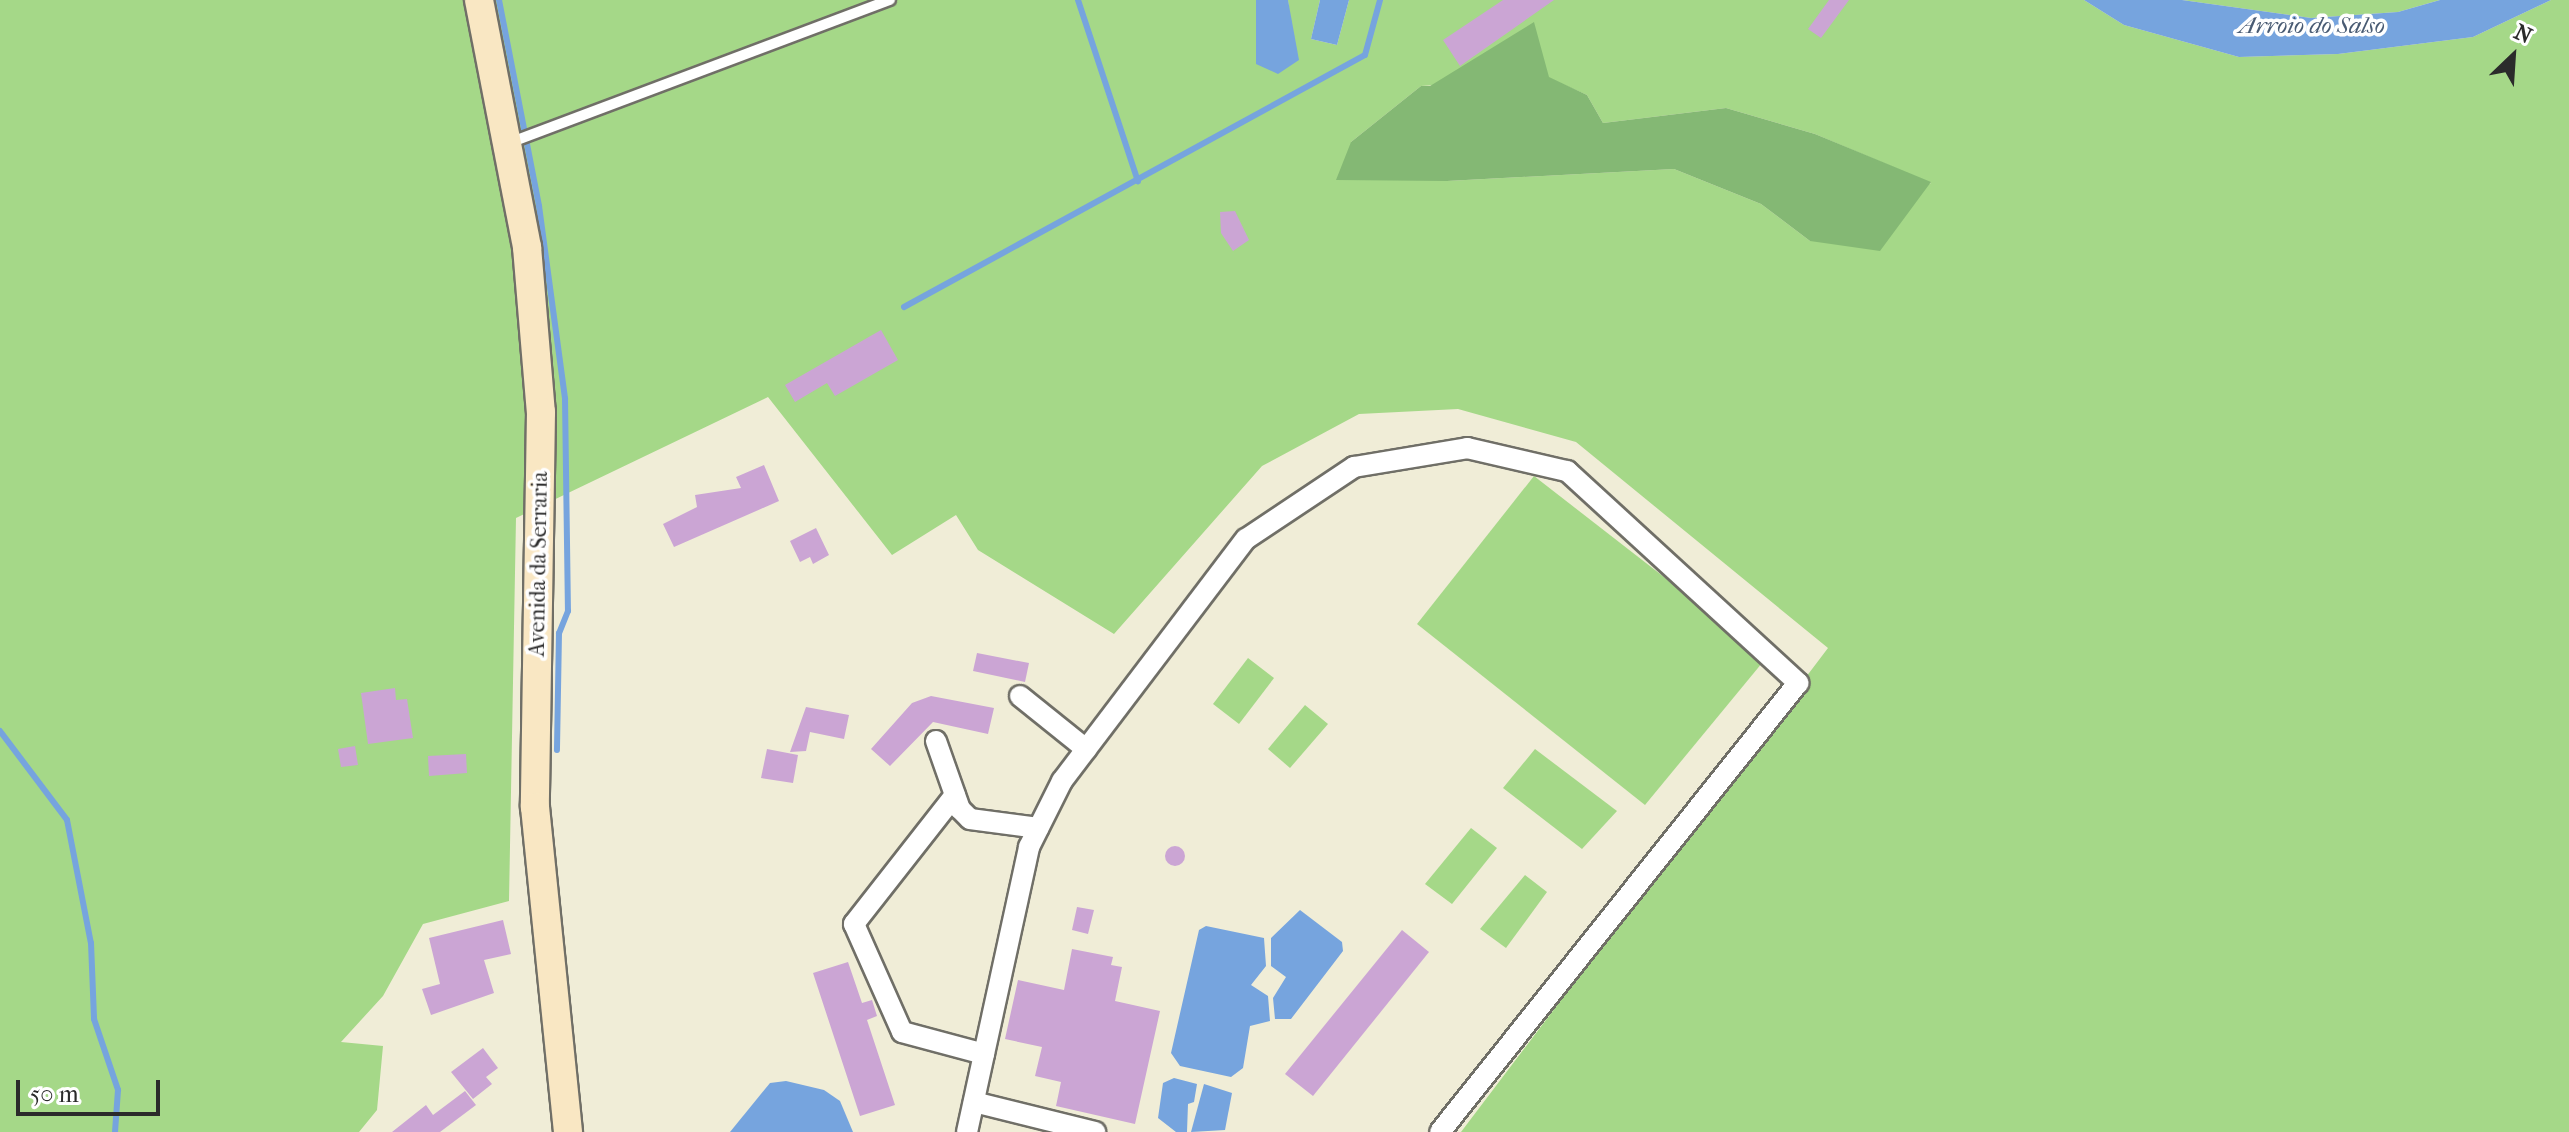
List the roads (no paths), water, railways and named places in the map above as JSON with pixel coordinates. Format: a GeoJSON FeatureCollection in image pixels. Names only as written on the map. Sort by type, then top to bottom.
{"type":"FeatureCollection","features":[{"type":"Feature","properties":{"kind":"main road","name":"Avenida da Serraria"},"geometry":{"type":"LineString","coordinates":[[479,0],[527,247],[541,412],[535,807],[568,1132]]}},
{"type":"Feature","properties":{"kind":"street"},"geometry":{"type":"LineString","coordinates":[[967,1132],[1029,847],[1062,781],[1246,539],[1354,467],[1467,448],[1567,471],[1798,683],[1440,1132]]}},
{"type":"Feature","properties":{"kind":"street"},"geometry":{"type":"LineString","coordinates":[[1020,696],[1086,749]]}},
{"type":"Feature","properties":{"kind":"street"},"geometry":{"type":"LineString","coordinates":[[936,741],[955,795],[970,819],[1038,828]]}},
{"type":"Feature","properties":{"kind":"street"},"geometry":{"type":"LineString","coordinates":[[955,795],[854,924],[902,1032],[984,1054]]}},
{"type":"Feature","properties":{"kind":"street"},"geometry":{"type":"LineString","coordinates":[[974,1102],[1089,1131]]}},
{"type":"Feature","properties":{"kind":"lane"},"geometry":{"type":"LineString","coordinates":[[507,144],[890,0]]}},
{"type":"Feature","properties":{"kind":"water"},"geometry":{"type":"Polygon","coordinates":[[[1256,0],[1288,0],[1299,60],[1278,74],[1256,64],[1256,0]]]}},
{"type":"Feature","properties":{"kind":"water"},"geometry":{"type":"Polygon","coordinates":[[[1320,0],[1349,0],[1337,45],[1311,39],[1320,0]]]}},
{"type":"Feature","properties":{"kind":"water","name":"Arroio do Salso"},"geometry":{"type":"Polygon","coordinates":[[[2084,0],[2182,0],[2311,18],[2398,12],[2440,0],[2551,0],[2473,37],[2338,54],[2239,57],[2124,25],[2084,0]]]}},
{"type":"Feature","properties":{"kind":"water"},"geometry":{"type":"Polygon","coordinates":[[[1300,910],[1342,942],[1343,951],[1291,1019],[1275,1019],[1273,998],[1286,977],[1271,966],[1271,938],[1300,910]]]}},
{"type":"Feature","properties":{"kind":"water"},"geometry":{"type":"Polygon","coordinates":[[[1206,926],[1264,938],[1266,966],[1251,985],[1268,996],[1270,1021],[1250,1026],[1243,1068],[1231,1077],[1180,1066],[1171,1053],[1199,930],[1206,926]]]}},
{"type":"Feature","properties":{"kind":"water"},"geometry":{"type":"Polygon","coordinates":[[[1174,1078],[1197,1084],[1194,1102],[1188,1104],[1187,1132],[1176,1132],[1158,1118],[1163,1083],[1174,1078]]]}},
{"type":"Feature","properties":{"kind":"water"},"geometry":{"type":"Polygon","coordinates":[[[786,1081],[824,1090],[840,1101],[853,1132],[730,1132],[770,1083],[786,1081]]]}},
{"type":"Feature","properties":{"kind":"water"},"geometry":{"type":"Polygon","coordinates":[[[1204,1084],[1232,1093],[1225,1130],[1191,1132],[1204,1084]]]}},
{"type":"Feature","properties":{"kind":"waterway"},"geometry":{"type":"LineString","coordinates":[[499,0],[539,206],[565,399],[568,611],[559,633],[557,750]]}},
{"type":"Feature","properties":{"kind":"waterway"},"geometry":{"type":"LineString","coordinates":[[1078,0],[1138,181]]}},
{"type":"Feature","properties":{"kind":"waterway"},"geometry":{"type":"LineString","coordinates":[[904,307],[1365,55],[1380,0]]}},
{"type":"Feature","properties":{"kind":"waterway"},"geometry":{"type":"LineString","coordinates":[[0,731],[67,820],[91,943],[94,1019],[118,1090],[115,1132]]}}]}
